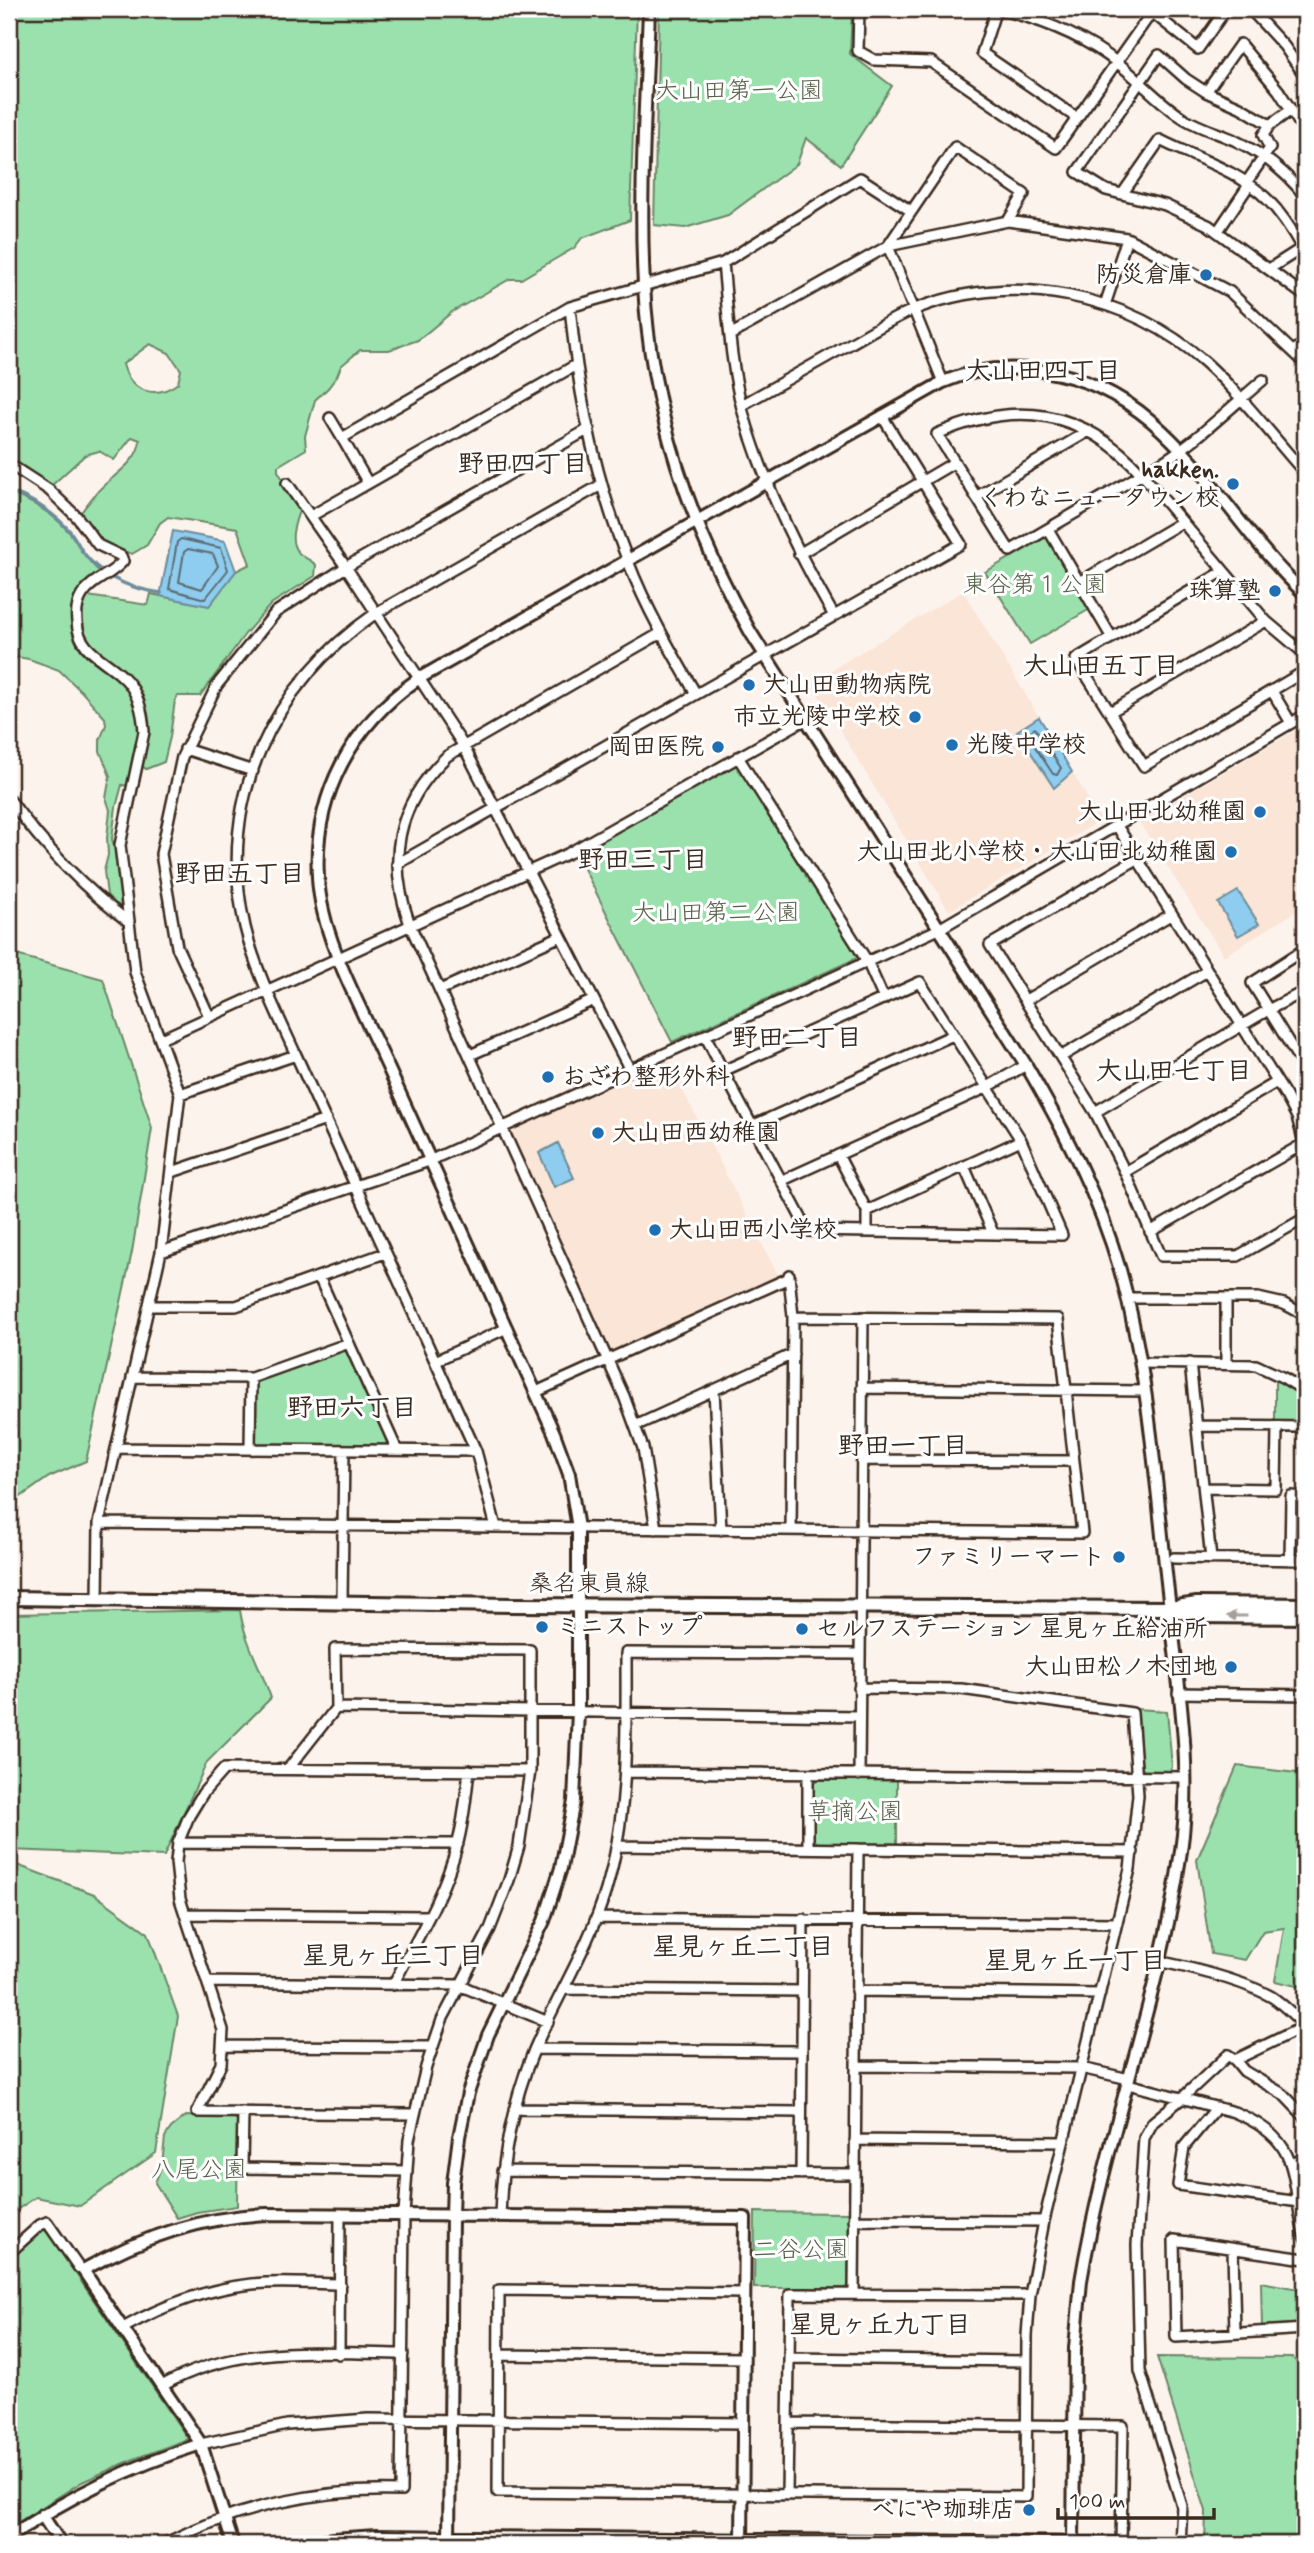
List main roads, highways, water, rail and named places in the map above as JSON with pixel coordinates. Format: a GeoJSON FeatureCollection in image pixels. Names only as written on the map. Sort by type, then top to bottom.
{"type":"FeatureCollection","features":[{"type":"Feature","properties":{"kind":"main road","name":"桑名東員線"},"geometry":{"type":"LineString","coordinates":[[9,1598],[860,1608],[1305,1605]]}},
{"type":"Feature","properties":{"kind":"main road","name":"桑名東員線"},"geometry":{"type":"LineString","coordinates":[[1170,1608],[1196,1616],[1305,1617]]}},
{"type":"Feature","properties":{"kind":"water"},"geometry":{"type":"Polygon","coordinates":[[[173,531],[225,541],[236,571],[209,606],[160,596],[173,531]]]}},
{"type":"Feature","properties":{"kind":"water"},"geometry":{"type":"Polygon","coordinates":[[[1039,717],[1072,772],[1054,788],[1017,731],[1039,717]]]}},
{"type":"Feature","properties":{"kind":"water"},"geometry":{"type":"Polygon","coordinates":[[[1238,891],[1259,924],[1238,936],[1218,903],[1238,891]]]}},
{"type":"Feature","properties":{"kind":"water"},"geometry":{"type":"Polygon","coordinates":[[[558,1143],[574,1178],[554,1187],[539,1153],[558,1143]]]}},
{"type":"Feature","properties":{"kind":"waterway"},"geometry":{"type":"LineString","coordinates":[[9,491],[54,516],[69,531],[90,560],[107,575],[128,585],[161,593]]}},
{"type":"Feature","properties":{"kind":"place","name":"防災倉庫"},"geometry":{"type":"Point","coordinates":[1206,275]}},
{"type":"Feature","properties":{"kind":"place","name":"hakken. くわなニュータウン校"},"geometry":{"type":"Point","coordinates":[1233,484]}},
{"type":"Feature","properties":{"kind":"place","name":"珠算塾"},"geometry":{"type":"Point","coordinates":[1275,591]}},
{"type":"Feature","properties":{"kind":"place","name":"大山田動物病院"},"geometry":{"type":"Point","coordinates":[749,685]}},
{"type":"Feature","properties":{"kind":"place","name":"市立光陵中学校"},"geometry":{"type":"Point","coordinates":[915,717]}},
{"type":"Feature","properties":{"kind":"place","name":"光陵中学校"},"geometry":{"type":"Point","coordinates":[952,745]}},
{"type":"Feature","properties":{"kind":"place","name":"岡田医院"},"geometry":{"type":"Point","coordinates":[718,747]}},
{"type":"Feature","properties":{"kind":"place","name":"大山田北幼稚園"},"geometry":{"type":"Point","coordinates":[1260,812]}},
{"type":"Feature","properties":{"kind":"place","name":"大山田北小学校・大山田北幼稚園"},"geometry":{"type":"Point","coordinates":[1231,852]}},
{"type":"Feature","properties":{"kind":"place","name":"おざわ整形外科"},"geometry":{"type":"Point","coordinates":[548,1077]}},
{"type":"Feature","properties":{"kind":"place","name":"大山田西幼稚園"},"geometry":{"type":"Point","coordinates":[598,1133]}},
{"type":"Feature","properties":{"kind":"place","name":"大山田西小学校"},"geometry":{"type":"Point","coordinates":[655,1230]}},
{"type":"Feature","properties":{"kind":"place","name":"ファミリーマート"},"geometry":{"type":"Point","coordinates":[1119,1557]}},
{"type":"Feature","properties":{"kind":"place","name":"ミニストップ"},"geometry":{"type":"Point","coordinates":[542,1627]}},
{"type":"Feature","properties":{"kind":"place","name":"セルフステーション 星見ヶ丘給油所"},"geometry":{"type":"Point","coordinates":[802,1629]}},
{"type":"Feature","properties":{"kind":"place","name":"大山田松ノ木団地"},"geometry":{"type":"Point","coordinates":[1231,1667]}},
{"type":"Feature","properties":{"kind":"place","name":"べにや珈琲店"},"geometry":{"type":"Point","coordinates":[1029,2510]}},
{"type":"Feature","properties":{"kind":"district","name":"大山田四丁目"},"geometry":{"type":"Point","coordinates":[1043,372]}},
{"type":"Feature","properties":{"kind":"district","name":"野田四丁目"},"geometry":{"type":"Point","coordinates":[523,465]}},
{"type":"Feature","properties":{"kind":"district","name":"大山田五丁目"},"geometry":{"type":"Point","coordinates":[1101,667]}},
{"type":"Feature","properties":{"kind":"district","name":"野田三丁目"},"geometry":{"type":"Point","coordinates":[643,861]}},
{"type":"Feature","properties":{"kind":"district","name":"野田五丁目"},"geometry":{"type":"Point","coordinates":[240,875]}},
{"type":"Feature","properties":{"kind":"district","name":"野田二丁目"},"geometry":{"type":"Point","coordinates":[797,1039]}},
{"type":"Feature","properties":{"kind":"district","name":"大山田七丁目"},"geometry":{"type":"Point","coordinates":[1174,1072]}},
{"type":"Feature","properties":{"kind":"district","name":"野田六丁目"},"geometry":{"type":"Point","coordinates":[352,1409]}},
{"type":"Feature","properties":{"kind":"district","name":"野田一丁目"},"geometry":{"type":"Point","coordinates":[903,1447]}},
{"type":"Feature","properties":{"kind":"district","name":"星見ヶ丘二丁目"},"geometry":{"type":"Point","coordinates":[743,1948]}},
{"type":"Feature","properties":{"kind":"district","name":"星見ヶ丘三丁目"},"geometry":{"type":"Point","coordinates":[393,1957]}},
{"type":"Feature","properties":{"kind":"district","name":"星見ヶ丘一丁目"},"geometry":{"type":"Point","coordinates":[1075,1962]}},
{"type":"Feature","properties":{"kind":"district","name":"星見ヶ丘九丁目"},"geometry":{"type":"Point","coordinates":[880,2326]}},
{"type":"Feature","properties":{"kind":"park label","name":"大山田第一公園"},"geometry":{"type":"Point","coordinates":[739,91]}},
{"type":"Feature","properties":{"kind":"park label","name":"東谷第１公園"},"geometry":{"type":"Point","coordinates":[1035,585]}},
{"type":"Feature","properties":{"kind":"park label","name":"大山田第二公園"},"geometry":{"type":"Point","coordinates":[716,913]}},
{"type":"Feature","properties":{"kind":"park label","name":"草摘公園"},"geometry":{"type":"Point","coordinates":[855,1812]}},
{"type":"Feature","properties":{"kind":"park label","name":"八尾公園"},"geometry":{"type":"Point","coordinates":[199,2170]}},
{"type":"Feature","properties":{"kind":"park label","name":"二谷公園"},"geometry":{"type":"Point","coordinates":[801,2250]}}]}
